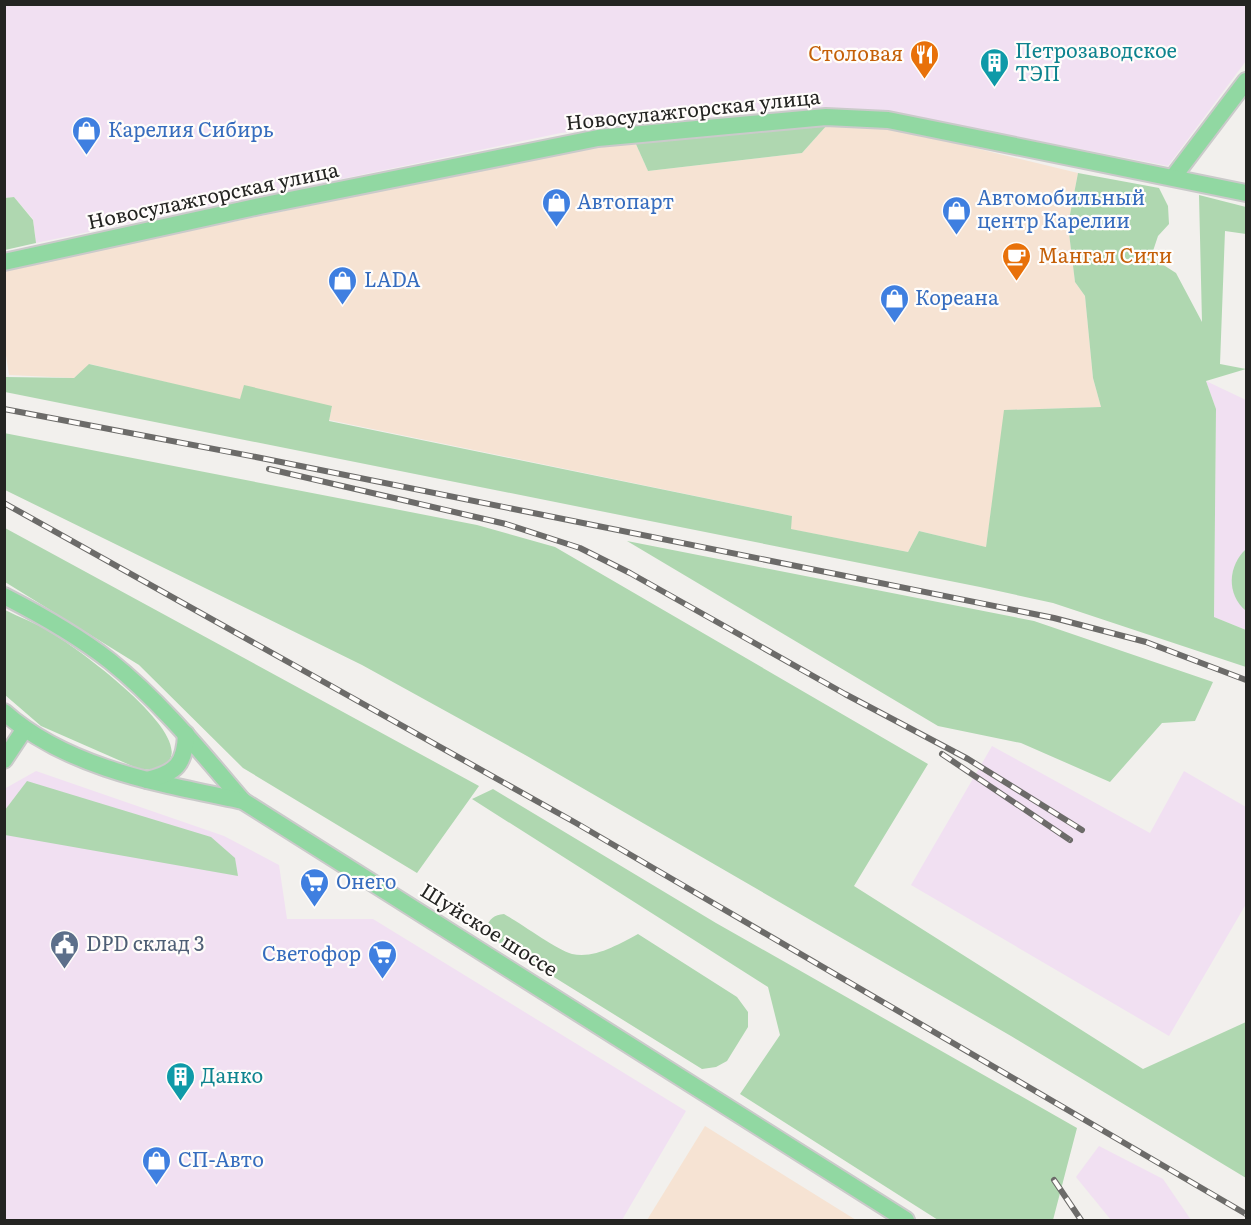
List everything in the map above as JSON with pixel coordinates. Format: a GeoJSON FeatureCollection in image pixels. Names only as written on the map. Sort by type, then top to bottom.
{"type":"FeatureCollection","features":[{"type":"Feature","properties":{"kind":"main road"},"geometry":{"type":"LineString","coordinates":[[1174,176],[1246,81]]}},
{"type":"Feature","properties":{"kind":"main road","name":"Новосулажгорская улица"},"geometry":{"type":"LineString","coordinates":[[4,262],[260,206],[598,138],[826,117],[888,120],[1246,192]]}},
{"type":"Feature","properties":{"kind":"main road"},"geometry":{"type":"LineString","coordinates":[[4,596],[50,620],[111,662],[186,734],[243,801]]}},
{"type":"Feature","properties":{"kind":"main road","name":"Шуйское шоссе"},"geometry":{"type":"LineString","coordinates":[[4,712],[24,730],[78,756],[147,780],[243,801],[466,940],[906,1221]]}},
{"type":"Feature","properties":{"kind":"main road"},"geometry":{"type":"LineString","coordinates":[[4,760],[24,730]]}},
{"type":"Feature","properties":{"kind":"main road"},"geometry":{"type":"LineString","coordinates":[[147,780],[167,775],[179,764],[185,752],[186,734]]}},
{"type":"Feature","properties":{"kind":"shaded area"},"geometry":{"type":"Polygon","coordinates":[[[1246,4],[1246,61],[1168,166],[884,111],[777,110],[561,133],[36,243],[33,219],[14,197],[5,198],[4,5],[1246,4]]]}},
{"type":"Feature","properties":{"kind":"shaded area"},"geometry":{"type":"Polygon","coordinates":[[[828,124],[884,126],[1078,173],[1068,225],[1075,282],[1085,296],[1093,378],[1101,407],[1005,410],[986,547],[919,531],[908,552],[790,529],[792,516],[329,420],[332,407],[244,386],[240,400],[90,364],[74,378],[9,375],[4,342],[4,270],[546,156],[635,142],[648,171],[802,153],[828,124]]]}},
{"type":"Feature","properties":{"kind":"shaded area"},"geometry":{"type":"Polygon","coordinates":[[[1206,381],[1246,400],[1246,630],[1214,617],[1216,409],[1206,381]]]}},
{"type":"Feature","properties":{"kind":"shaded area"},"geometry":{"type":"Polygon","coordinates":[[[992,746],[1150,833],[1184,771],[1246,807],[1246,904],[1169,1036],[911,885],[992,746]]]}},
{"type":"Feature","properties":{"kind":"shaded area"},"geometry":{"type":"Polygon","coordinates":[[[36,771],[224,836],[279,865],[287,919],[373,919],[686,1111],[622,1220],[5,1220],[4,789],[36,771]]]}},
{"type":"Feature","properties":{"kind":"shaded area"},"geometry":{"type":"Polygon","coordinates":[[[705,1126],[856,1220],[647,1220],[705,1126]]]}},
{"type":"Feature","properties":{"kind":"shaded area"},"geometry":{"type":"Polygon","coordinates":[[[1099,1146],[1163,1179],[1191,1220],[1111,1220],[1076,1177],[1099,1146]]]}},
{"type":"Feature","properties":{"kind":"green space"},"geometry":{"type":"Polygon","coordinates":[[[828,124],[802,153],[648,171],[635,142],[828,124]]]}},
{"type":"Feature","properties":{"kind":"green space"},"geometry":{"type":"Polygon","coordinates":[[[1078,173],[1159,188],[1168,206],[1169,224],[1158,236],[1151,257],[1176,273],[1202,322],[1199,195],[1246,207],[1246,234],[1225,231],[1220,364],[1246,369],[1206,381],[1216,409],[1214,617],[1246,630],[1246,667],[1053,603],[5,392],[5,377],[74,378],[89,364],[240,399],[244,385],[332,406],[329,421],[792,516],[791,529],[908,552],[919,531],[986,547],[1004,410],[1101,407],[1093,378],[1085,296],[1075,282],[1068,225],[1078,173]]]}},
{"type":"Feature","properties":{"kind":"green space"},"geometry":{"type":"Polygon","coordinates":[[[14,197],[33,220],[36,243],[5,250],[5,198],[14,197]]]}},
{"type":"Feature","properties":{"kind":"green space"},"geometry":{"type":"Polygon","coordinates":[[[4,433],[477,525],[555,547],[928,764],[854,886],[1143,1069],[1246,1022],[1246,1178],[1011,1036],[527,756],[362,665],[5,490],[4,433]]]}},
{"type":"Feature","properties":{"kind":"green space"},"geometry":{"type":"Polygon","coordinates":[[[5,528],[479,786],[417,873],[243,768],[139,665],[5,582],[5,528]]]}},
{"type":"Feature","properties":{"kind":"green space"},"geometry":{"type":"Polygon","coordinates":[[[627,541],[1034,621],[1213,682],[1195,721],[1162,723],[1110,782],[1021,743],[938,726],[627,541]]]}},
{"type":"Feature","properties":{"kind":"green space"},"geometry":{"type":"Polygon","coordinates":[[[1246,549],[1246,611],[1235,597],[1232,580],[1236,563],[1246,549]]]}},
{"type":"Feature","properties":{"kind":"green space"},"geometry":{"type":"Polygon","coordinates":[[[5,610],[63,640],[126,689],[162,728],[171,745],[170,759],[167,763],[156,769],[139,769],[41,726],[5,695],[5,610]]]}},
{"type":"Feature","properties":{"kind":"green space"},"geometry":{"type":"Polygon","coordinates":[[[27,781],[211,837],[235,858],[238,876],[5,835],[5,810],[27,781]]]}},
{"type":"Feature","properties":{"kind":"green space"},"geometry":{"type":"Polygon","coordinates":[[[493,789],[716,923],[1077,1128],[1053,1220],[938,1220],[740,1094],[780,1035],[768,987],[472,799],[493,789]]]}},
{"type":"Feature","properties":{"kind":"green space"},"geometry":{"type":"Polygon","coordinates":[[[504,914],[565,952],[572,954],[598,953],[638,934],[737,997],[748,1012],[748,1027],[727,1061],[716,1067],[702,1069],[491,938],[486,928],[491,919],[504,914]]]}},
{"type":"Feature","properties":{"kind":"railway"},"geometry":{"type":"LineString","coordinates":[[4,409],[261,458],[1054,618],[1146,642],[1246,680]]}},
{"type":"Feature","properties":{"kind":"railway"},"geometry":{"type":"LineString","coordinates":[[269,469],[506,524],[580,548],[630,573],[845,694],[968,759],[1082,830]]}},
{"type":"Feature","properties":{"kind":"railway"},"geometry":{"type":"LineString","coordinates":[[4,503],[576,823],[1246,1214]]}},
{"type":"Feature","properties":{"kind":"railway"},"geometry":{"type":"LineString","coordinates":[[942,754],[1070,840]]}},
{"type":"Feature","properties":{"kind":"railway"},"geometry":{"type":"LineString","coordinates":[[1054,1180],[1081,1220]]}},
{"type":"Feature","properties":{"kind":"place","name":"Столовая"},"geometry":{"type":"Point","coordinates":[924,80]}},
{"type":"Feature","properties":{"kind":"place","name":"Петрозаводское ТЭП"},"geometry":{"type":"Point","coordinates":[994,88]}},
{"type":"Feature","properties":{"kind":"place","name":"Карелия Сибирь"},"geometry":{"type":"Point","coordinates":[87,156]}},
{"type":"Feature","properties":{"kind":"place","name":"Автопарт"},"geometry":{"type":"Point","coordinates":[556,228]}},
{"type":"Feature","properties":{"kind":"place","name":"Автомобильный центр Карелии"},"geometry":{"type":"Point","coordinates":[956,236]}},
{"type":"Feature","properties":{"kind":"place","name":"Мангал Сити"},"geometry":{"type":"Point","coordinates":[1017,282]}},
{"type":"Feature","properties":{"kind":"place","name":"LADA"},"geometry":{"type":"Point","coordinates":[343,306]}},
{"type":"Feature","properties":{"kind":"place","name":"Кореана"},"geometry":{"type":"Point","coordinates":[894,324]}},
{"type":"Feature","properties":{"kind":"place","name":"Онего"},"geometry":{"type":"Point","coordinates":[315,908]}},
{"type":"Feature","properties":{"kind":"place","name":"DPD склад 3"},"geometry":{"type":"Point","coordinates":[65,970]}},
{"type":"Feature","properties":{"kind":"place","name":"Светофор"},"geometry":{"type":"Point","coordinates":[382,980]}},
{"type":"Feature","properties":{"kind":"place","name":"Данко"},"geometry":{"type":"Point","coordinates":[180,1102]}},
{"type":"Feature","properties":{"kind":"place","name":"СП-Авто"},"geometry":{"type":"Point","coordinates":[157,1186]}}]}
